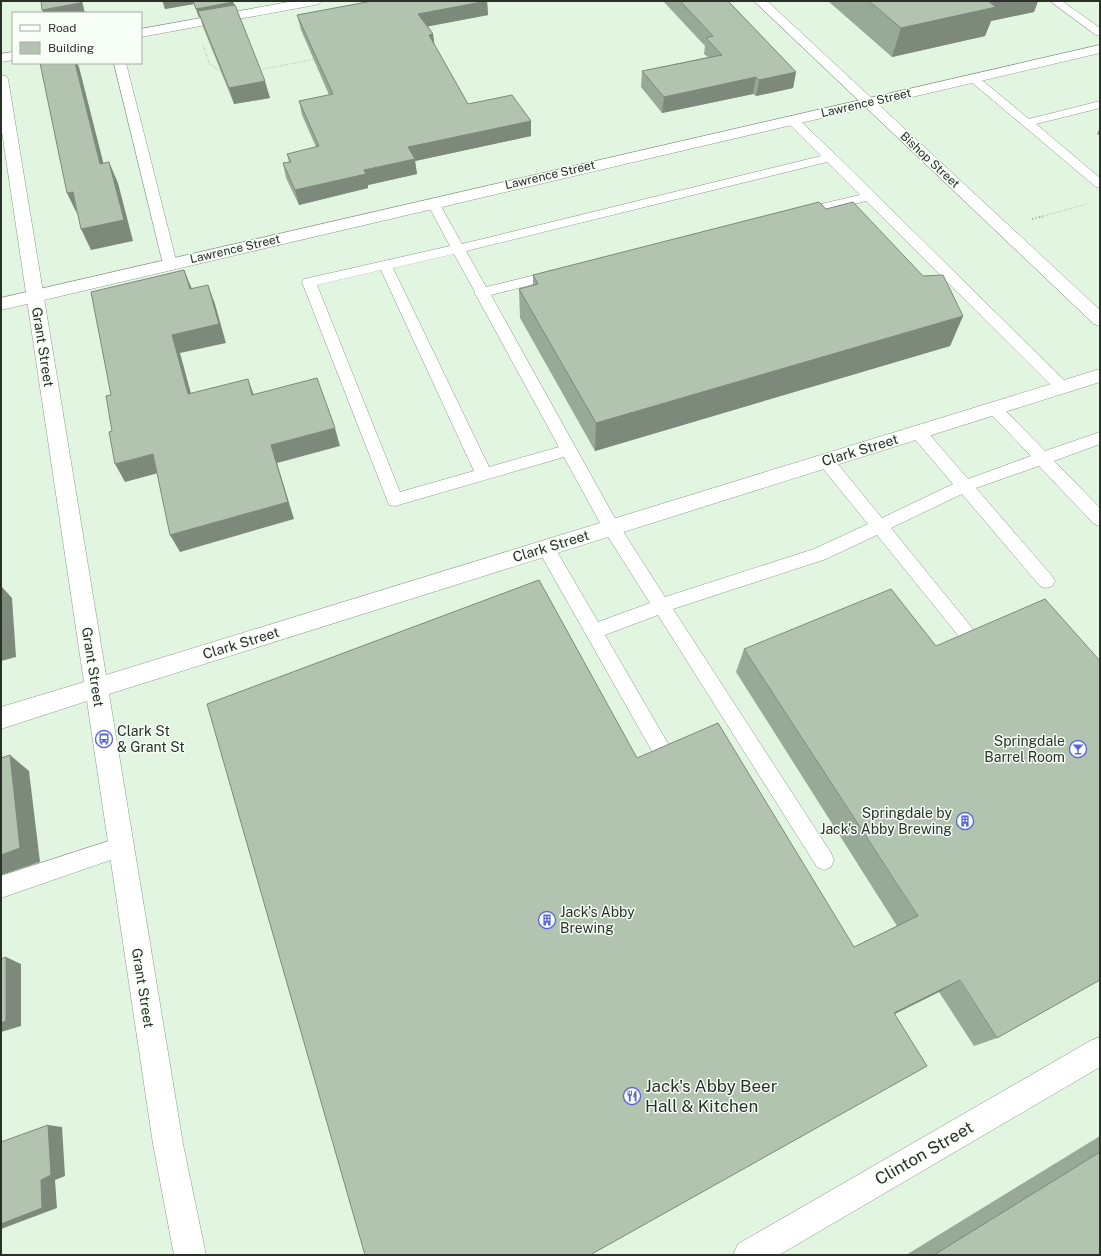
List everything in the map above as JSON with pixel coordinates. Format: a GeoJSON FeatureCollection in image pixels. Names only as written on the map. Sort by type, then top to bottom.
{"type":"FeatureCollection","features":[{"type":"Feature","properties":{"kind":"street"},"geometry":{"type":"LineString","coordinates":[[142,33],[193,24],[288,3],[315,1]]}},
{"type":"Feature","properties":{"kind":"street","name":"Bishop Street"},"geometry":{"type":"LineString","coordinates":[[760,1],[1100,320]]}},
{"type":"Feature","properties":{"kind":"street","name":"Lawrence Street"},"geometry":{"type":"LineString","coordinates":[[1,304],[1100,49]]}},
{"type":"Feature","properties":{"kind":"street"},"geometry":{"type":"LineString","coordinates":[[1,58],[12,56]]}},
{"type":"Feature","properties":{"kind":"street","name":"Grant Street"},"geometry":{"type":"LineString","coordinates":[[1,79],[5,120],[35,296],[168,1144],[190,1255]]}},
{"type":"Feature","properties":{"kind":"street","name":"Clark Street"},"geometry":{"type":"LineString","coordinates":[[1,718],[1100,375]]}},
{"type":"Feature","properties":{"kind":"street","name":"Clinton Street"},"geometry":{"type":"LineString","coordinates":[[749,1255],[1100,1051]]}},
{"type":"Feature","properties":{"kind":"lane"},"geometry":{"type":"LineString","coordinates":[[1055,1],[1100,33]]}},
{"type":"Feature","properties":{"kind":"lane"},"geometry":{"type":"LineString","coordinates":[[120,64],[170,264]]}},
{"type":"Feature","properties":{"kind":"lane"},"geometry":{"type":"LineString","coordinates":[[973,78],[1100,184]]}},
{"type":"Feature","properties":{"kind":"lane"},"geometry":{"type":"LineString","coordinates":[[1026,123],[1100,104]]}},
{"type":"Feature","properties":{"kind":"lane"},"geometry":{"type":"LineString","coordinates":[[792,120],[1062,387]]}},
{"type":"Feature","properties":{"kind":"lane"},"geometry":{"type":"LineString","coordinates":[[568,450],[395,500],[309,282],[457,250],[831,158]]}},
{"type":"Feature","properties":{"kind":"lane"},"geometry":{"type":"LineString","coordinates":[[786,217],[870,196]]}},
{"type":"Feature","properties":{"kind":"lane"},"geometry":{"type":"LineString","coordinates":[[432,203],[611,528],[824,860]]}},
{"type":"Feature","properties":{"kind":"lane"},"geometry":{"type":"LineString","coordinates":[[386,265],[484,474]]}},
{"type":"Feature","properties":{"kind":"lane"},"geometry":{"type":"LineString","coordinates":[[481,292],[565,272]]}},
{"type":"Feature","properties":{"kind":"lane"},"geometry":{"type":"LineString","coordinates":[[994,408],[1100,519]]}},
{"type":"Feature","properties":{"kind":"lane"},"geometry":{"type":"LineString","coordinates":[[918,432],[1046,581]]}},
{"type":"Feature","properties":{"kind":"lane"},"geometry":{"type":"LineString","coordinates":[[594,632],[661,606],[820,554],[965,486],[1100,438]]}},
{"type":"Feature","properties":{"kind":"lane"},"geometry":{"type":"LineString","coordinates":[[826,461],[967,634]]}},
{"type":"Feature","properties":{"kind":"lane"},"geometry":{"type":"LineString","coordinates":[[546,548],[664,754]]}},
{"type":"Feature","properties":{"kind":"lane"},"geometry":{"type":"LineString","coordinates":[[1,887],[121,847]]}},
{"type":"Feature","properties":{"kind":"path"},"geometry":{"type":"LineString","coordinates":[[193,24],[210,64],[223,73],[228,73]]}},
{"type":"Feature","properties":{"kind":"path"},"geometry":{"type":"LineString","coordinates":[[253,71],[321,58]]}},
{"type":"Feature","properties":{"kind":"path"},"geometry":{"type":"LineString","coordinates":[[1028,221],[1093,203]]}},
{"type":"Feature","properties":{"kind":"building"},"geometry":{"type":"Polygon","coordinates":[[[41,1],[80,1],[80,3],[42,10],[41,1]]]}},
{"type":"Feature","properties":{"kind":"building"},"geometry":{"type":"Polygon","coordinates":[[[193,1],[233,1],[233,2],[196,9],[193,1]]]}},
{"type":"Feature","properties":{"kind":"building"},"geometry":{"type":"Polygon","coordinates":[[[372,1],[487,1],[418,14],[433,34],[429,35],[468,104],[512,95],[531,121],[408,147],[415,159],[364,170],[366,174],[295,190],[283,163],[291,162],[287,154],[319,146],[299,101],[333,94],[297,15],[372,1]]]}},
{"type":"Feature","properties":{"kind":"building"},"geometry":{"type":"Polygon","coordinates":[[[680,1],[728,1],[796,72],[759,80],[756,77],[664,97],[642,71],[722,55],[706,38],[713,36],[680,1]]]}},
{"type":"Feature","properties":{"kind":"building"},"geometry":{"type":"Polygon","coordinates":[[[869,1],[988,1],[996,7],[901,28],[869,1]]]}},
{"type":"Feature","properties":{"kind":"building"},"geometry":{"type":"Polygon","coordinates":[[[235,5],[265,81],[229,88],[198,11],[235,5]]]}},
{"type":"Feature","properties":{"kind":"building"},"geometry":{"type":"Polygon","coordinates":[[[40,64],[75,64],[100,164],[109,162],[124,220],[81,229],[73,192],[67,193],[40,64]]]}},
{"type":"Feature","properties":{"kind":"building"},"geometry":{"type":"Polygon","coordinates":[[[819,202],[826,209],[853,202],[923,276],[943,275],[963,316],[596,423],[519,289],[538,284],[533,275],[819,202]]]}},
{"type":"Feature","properties":{"kind":"building"},"geometry":{"type":"Polygon","coordinates":[[[184,270],[190,289],[208,285],[219,324],[172,335],[188,394],[248,379],[252,395],[317,378],[335,428],[271,445],[288,502],[170,535],[153,454],[115,464],[109,432],[112,431],[106,396],[111,395],[91,292],[184,270]]]}},
{"type":"Feature","properties":{"kind":"building","name":"Jack's Abby Brewing"},"geometry":{"type":"Polygon","coordinates":[[[539,580],[637,758],[718,723],[854,947],[918,916],[744,649],[891,589],[936,646],[1045,599],[1100,661],[1100,980],[997,1038],[960,980],[894,1013],[927,1066],[590,1255],[365,1255],[207,704],[539,580]]]}},
{"type":"Feature","properties":{"kind":"building"},"geometry":{"type":"Polygon","coordinates":[[[10,755],[20,848],[1,855],[1,758],[10,755]]]}},
{"type":"Feature","properties":{"kind":"building"},"geometry":{"type":"Polygon","coordinates":[[[6,957],[6,1021],[1,1023],[1,959],[6,957]]]}},
{"type":"Feature","properties":{"kind":"building"},"geometry":{"type":"Polygon","coordinates":[[[48,1125],[51,1175],[41,1180],[42,1208],[1,1224],[1,1142],[48,1125]]]}},
{"type":"Feature","properties":{"kind":"building"},"geometry":{"type":"Polygon","coordinates":[[[1100,1152],[1100,1255],[934,1255],[1100,1152]]]}},
{"type":"Feature","properties":{"kind":"place","name":"Clark St & Grant St"},"geometry":{"type":"Point","coordinates":[104,739]}},
{"type":"Feature","properties":{"kind":"place","name":"Springdale Barrel Room"},"geometry":{"type":"Point","coordinates":[1078,749]}},
{"type":"Feature","properties":{"kind":"place","name":"Springdale by Jack's Abby Brewing"},"geometry":{"type":"Point","coordinates":[965,821]}},
{"type":"Feature","properties":{"kind":"place","name":"Jack's Abby Brewing"},"geometry":{"type":"Point","coordinates":[547,920]}},
{"type":"Feature","properties":{"kind":"place","name":"Jack's Abby Beer Hall & Kitchen"},"geometry":{"type":"Point","coordinates":[632,1096]}}]}
